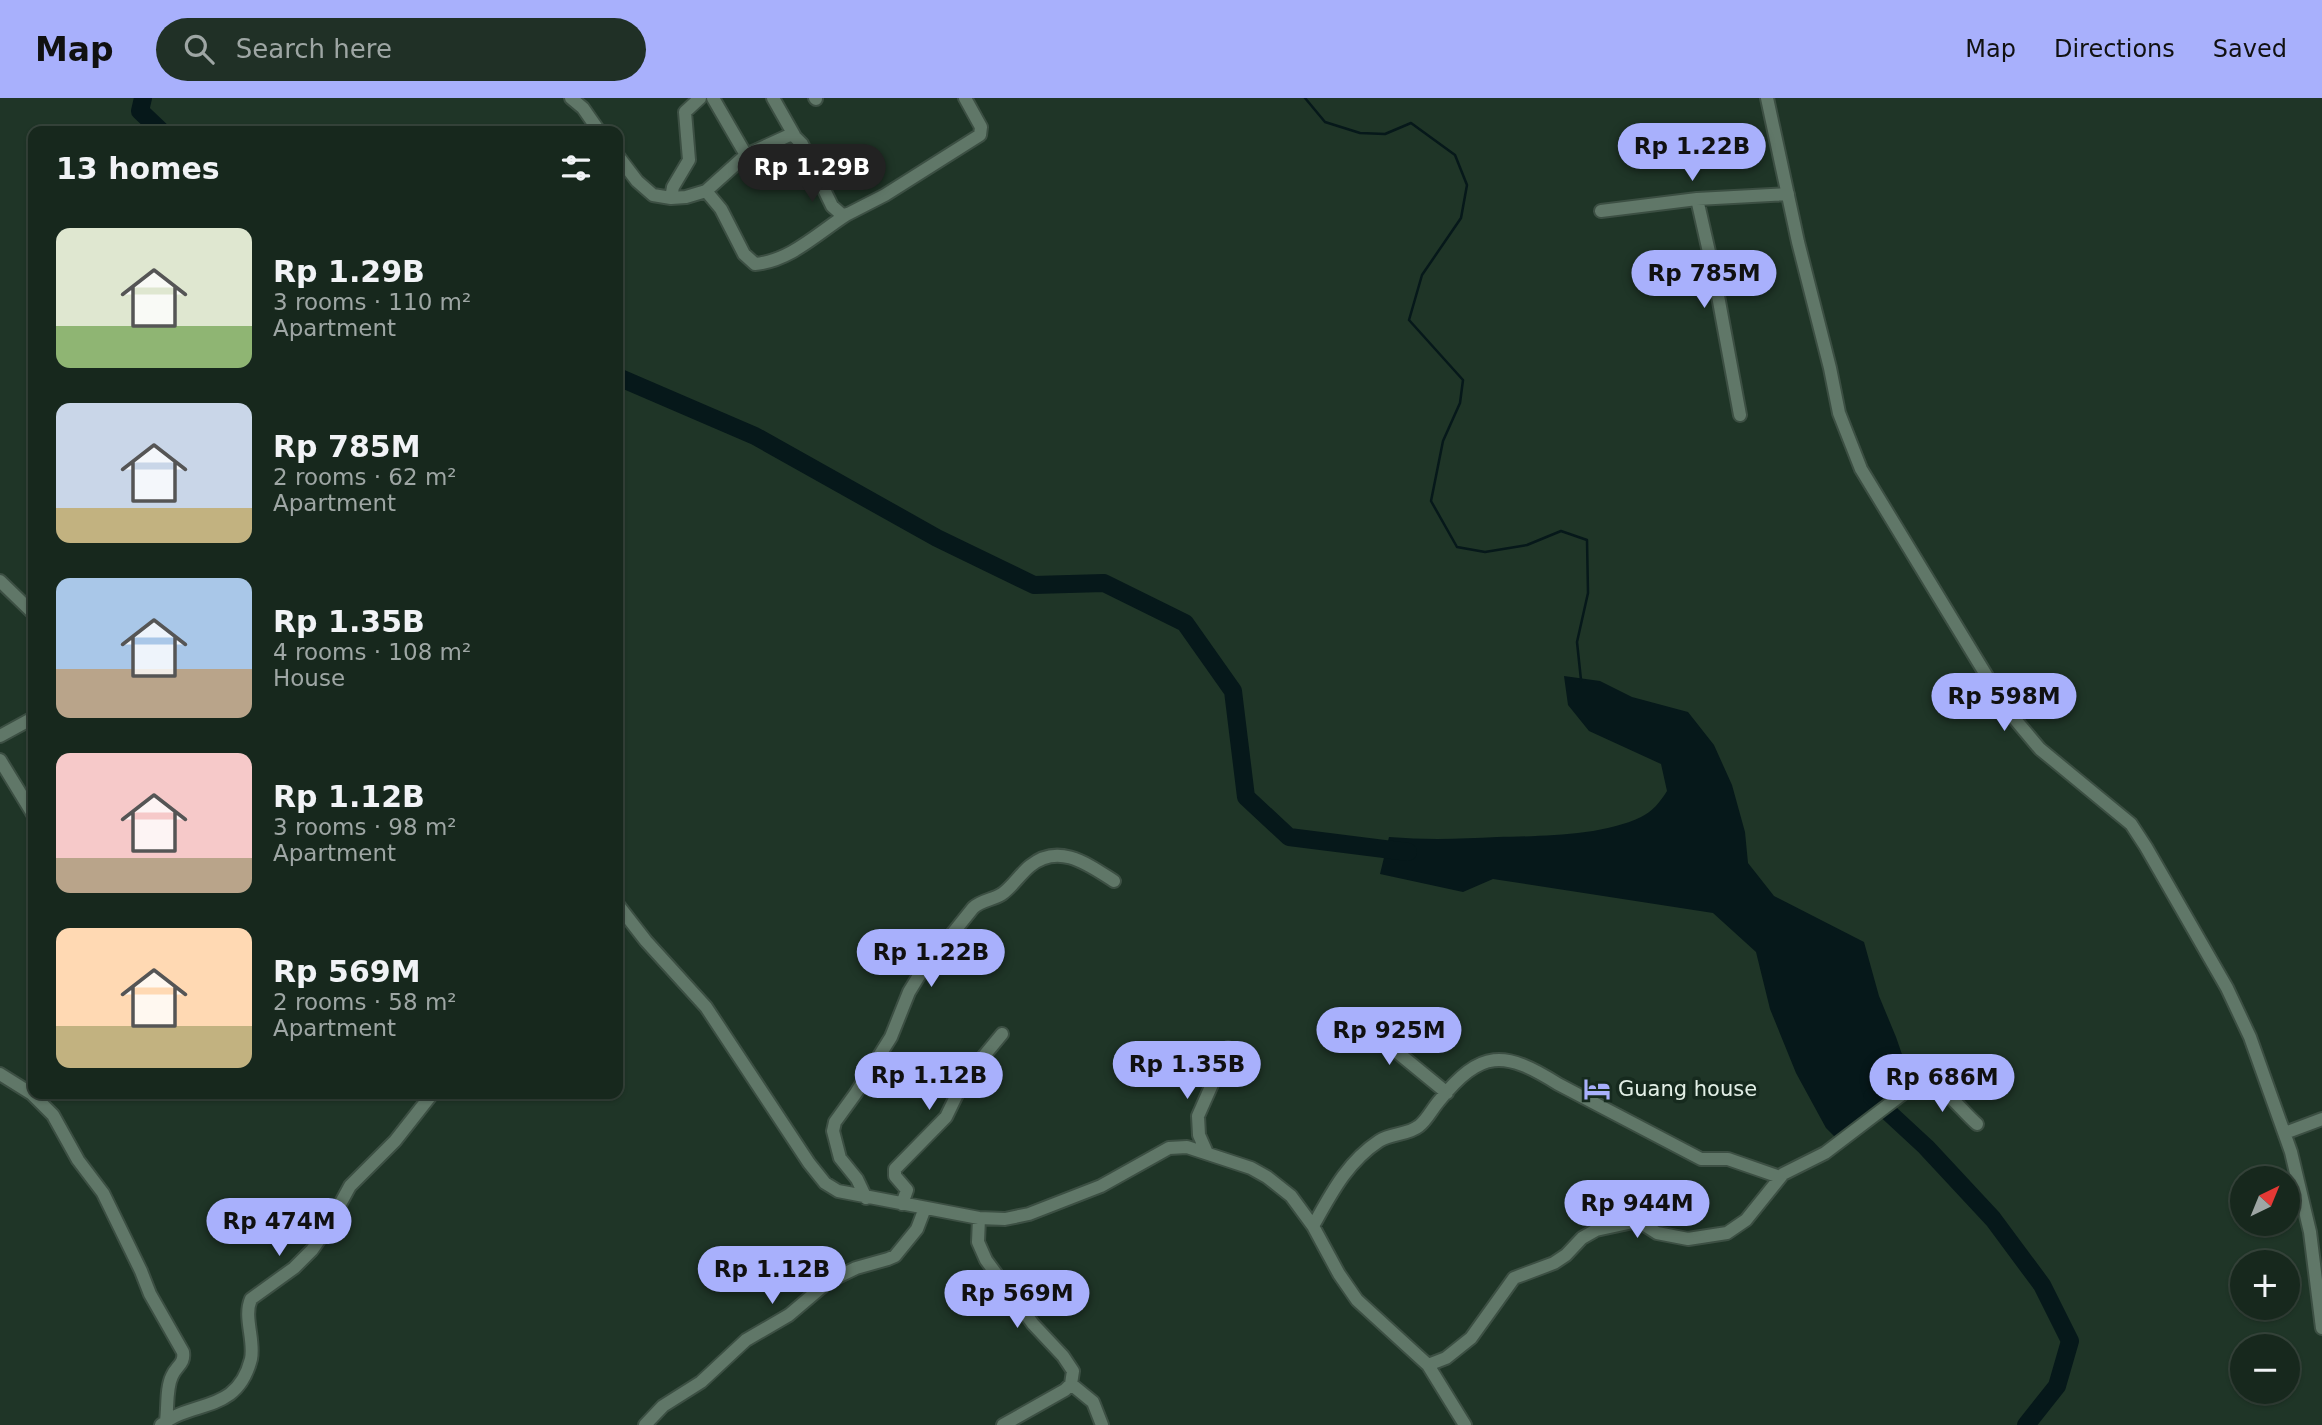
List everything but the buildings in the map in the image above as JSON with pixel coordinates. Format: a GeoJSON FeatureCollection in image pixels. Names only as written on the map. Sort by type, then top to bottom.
{"type":"FeatureCollection","features":[{"type":"Feature","properties":{"kind":"street"},"geometry":{"type":"LineString","coordinates":[[572,98],[583,108],[595,126]]}},
{"type":"Feature","properties":{"kind":"street"},"geometry":{"type":"LineString","coordinates":[[671,198],[673,187],[690,160],[685,112],[700,98]]}},
{"type":"Feature","properties":{"kind":"street"},"geometry":{"type":"LineString","coordinates":[[713,98],[746,155]]}},
{"type":"Feature","properties":{"kind":"street"},"geometry":{"type":"LineString","coordinates":[[773,98],[811,161],[832,206],[846,215]]}},
{"type":"Feature","properties":{"kind":"street"},"geometry":{"type":"LineString","coordinates":[[706,191],[721,209],[744,254],[755,264],[768,262],[792,251],[846,215],[885,195],[980,135],[981,127],[965,98]]}},
{"type":"Feature","properties":{"kind":"street"},"geometry":{"type":"LineString","coordinates":[[1767,98],[1842,422],[1865,478],[1984,674],[2018,724],[2040,749],[2122,816],[2137,833],[2227,988],[2250,1037],[2285,1133],[2304,1200],[2322,1328]]}},
{"type":"Feature","properties":{"kind":"street"},"geometry":{"type":"LineString","coordinates":[[623,162],[653,195],[671,198],[698,195],[746,155],[794,135]]}},
{"type":"Feature","properties":{"kind":"street"},"geometry":{"type":"LineString","coordinates":[[1601,211],[1698,199],[1788,194]]}},
{"type":"Feature","properties":{"kind":"street"},"geometry":{"type":"LineString","coordinates":[[1698,199],[1740,415]]}},
{"type":"Feature","properties":{"kind":"street"},"geometry":{"type":"LineString","coordinates":[[0,581],[28,608]]}},
{"type":"Feature","properties":{"kind":"street"},"geometry":{"type":"LineString","coordinates":[[0,736],[28,721]]}},
{"type":"Feature","properties":{"kind":"street"},"geometry":{"type":"LineString","coordinates":[[0,760],[28,806]]}},
{"type":"Feature","properties":{"kind":"street"},"geometry":{"type":"LineString","coordinates":[[866,1198],[857,1180],[840,1158],[833,1131],[835,1122],[891,1037],[909,992],[941,946],[972,908],[978,903],[1000,896],[1038,860],[1067,855],[1081,860],[1114,881]]}},
{"type":"Feature","properties":{"kind":"street"},"geometry":{"type":"LineString","coordinates":[[623,911],[706,1007],[819,1176],[838,1191],[979,1219],[1005,1219],[1029,1214],[1101,1185],[1169,1147],[1187,1147],[1251,1168],[1291,1196],[1313,1226],[1339,1274],[1357,1300],[1429,1365],[1465,1425]]}},
{"type":"Feature","properties":{"kind":"street"},"geometry":{"type":"LineString","coordinates":[[1352,1016],[1447,1093]]}},
{"type":"Feature","properties":{"kind":"street"},"geometry":{"type":"LineString","coordinates":[[902,1204],[907,1190],[895,1176],[895,1169],[946,1117],[964,1080],[1002,1034]]}},
{"type":"Feature","properties":{"kind":"street"},"geometry":{"type":"LineString","coordinates":[[1207,1153],[1199,1135],[1198,1116],[1228,1048]]}},
{"type":"Feature","properties":{"kind":"street"},"geometry":{"type":"LineString","coordinates":[[1313,1226],[1335,1185],[1348,1169],[1378,1142],[1390,1135],[1417,1128],[1472,1068],[1496,1059],[1523,1064],[1701,1159],[1728,1159],[1780,1177]]}},
{"type":"Feature","properties":{"kind":"street"},"geometry":{"type":"LineString","coordinates":[[0,1074],[28,1092]]}},
{"type":"Feature","properties":{"kind":"street"},"geometry":{"type":"LineString","coordinates":[[1429,1365],[1446,1358],[1471,1338],[1514,1278],[1555,1263],[1596,1230],[1633,1222],[1643,1224],[1657,1233],[1688,1239],[1727,1233],[1745,1220],[1780,1177],[1792,1168],[1817,1158],[1913,1086],[1937,1086],[1977,1124]]}},
{"type":"Feature","properties":{"kind":"street"},"geometry":{"type":"LineString","coordinates":[[37,1099],[53,1115],[78,1160],[103,1193],[150,1294],[183,1352],[183,1362],[172,1374],[169,1382],[164,1423],[215,1403],[239,1384],[248,1367],[252,1350],[249,1307],[251,1299],[294,1268],[312,1250],[350,1186],[395,1141],[428,1099]]}},
{"type":"Feature","properties":{"kind":"street"},"geometry":{"type":"LineString","coordinates":[[2285,1133],[2322,1119]]}},
{"type":"Feature","properties":{"kind":"street"},"geometry":{"type":"LineString","coordinates":[[645,1425],[663,1406],[701,1382],[746,1340],[789,1315],[829,1281],[856,1268],[895,1256],[911,1238],[925,1208]]}},
{"type":"Feature","properties":{"kind":"street"},"geometry":{"type":"LineString","coordinates":[[979,1219],[977,1238],[986,1260],[1033,1324],[1070,1364],[1073,1371],[1071,1384],[1053,1398],[1003,1425]]}},
{"type":"Feature","properties":{"kind":"street"},"geometry":{"type":"LineString","coordinates":[[1071,1384],[1093,1402],[1102,1425]]}},
{"type":"Feature","properties":{"kind":"shaded area"},"geometry":{"type":"Polygon","coordinates":[[[1564,676],[1600,681],[1632,697],[1688,712],[1714,745],[1732,785],[1745,832],[1748,863],[1774,896],[1864,942],[1879,996],[1913,1086],[1839,1141],[1826,1128],[1796,1073],[1770,1009],[1756,952],[1713,913],[1493,879],[1463,892],[1380,874],[1389,837],[1456,839],[1570,834],[1625,823],[1645,815],[1656,806],[1667,791],[1661,764],[1589,731],[1568,705],[1564,676]]]}},
{"type":"Feature","properties":{"kind":"waterway"},"geometry":{"type":"LineString","coordinates":[[143,98],[140,111],[156,126]]}},
{"type":"Feature","properties":{"kind":"waterway"},"geometry":{"type":"LineString","coordinates":[[1305,98],[1325,122],[1360,133],[1385,134],[1411,123],[1455,155],[1467,185],[1461,218],[1422,275],[1409,320],[1463,380],[1460,403],[1443,441],[1431,501],[1457,547],[1485,552],[1527,545],[1561,531],[1587,540],[1588,593],[1577,642],[1581,680]]}},
{"type":"Feature","properties":{"kind":"waterway"},"geometry":{"type":"LineString","coordinates":[[623,379],[755,436],[937,538],[1034,585],[1104,583],[1185,623],[1233,691],[1246,797],[1289,837],[1408,852]]}},
{"type":"Feature","properties":{"kind":"waterway"},"geometry":{"type":"LineString","coordinates":[[1872,1097],[1926,1147],[1993,1219],[2042,1285],[2070,1341],[2057,1386],[2026,1425]]}},
{"type":"Feature","properties":{"kind":"place","name":"Guang house"},"geometry":{"type":"Point","coordinates":[1597,1089]}}]}
